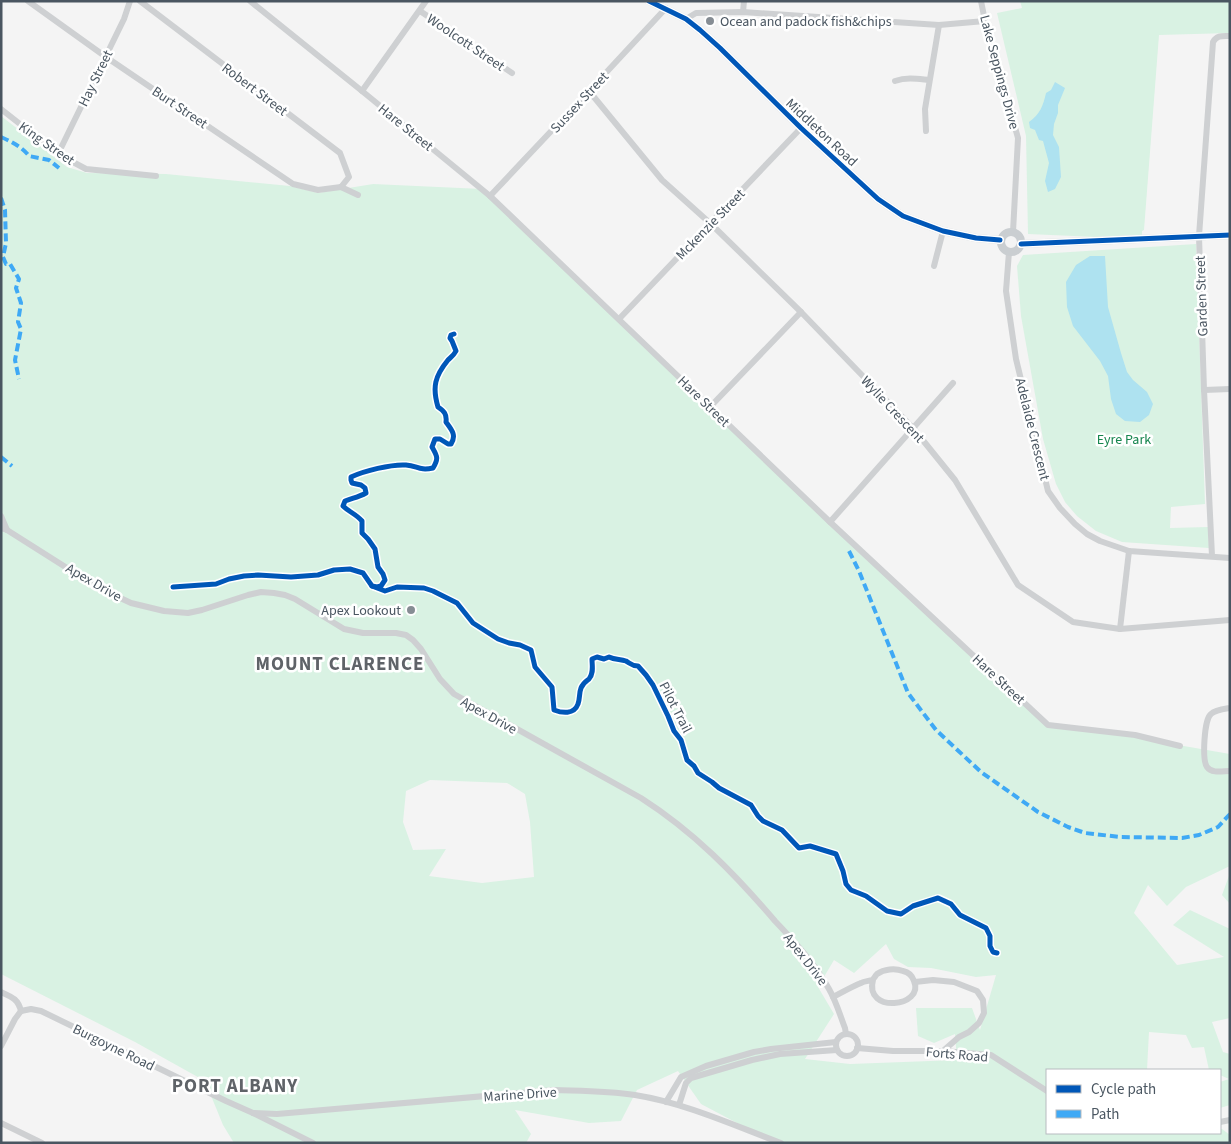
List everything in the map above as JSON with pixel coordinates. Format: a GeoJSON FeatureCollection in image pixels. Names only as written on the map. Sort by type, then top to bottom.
{"type":"FeatureCollection","features":[{"type":"Feature","properties":{"kind":"main road","name":"Middleton Road"},"geometry":{"type":"LineString","coordinates":[[649,1],[686,19],[720,48],[801,128],[878,199],[903,216],[942,231],[976,238],[1000,240]]}},
{"type":"Feature","properties":{"kind":"main road"},"geometry":{"type":"LineString","coordinates":[[1013,232],[1019,236],[1020,248],[1017,251],[1008,252],[1002,248],[1000,240],[1005,233],[1013,232]]}},
{"type":"Feature","properties":{"kind":"main road"},"geometry":{"type":"LineString","coordinates":[[1021,244],[1230,235]]}},
{"type":"Feature","properties":{"kind":"street","name":"Burt Street"},"geometry":{"type":"LineString","coordinates":[[28,1],[106,57],[293,184],[318,190],[341,188]]}},
{"type":"Feature","properties":{"kind":"street","name":"Hay Street"},"geometry":{"type":"LineString","coordinates":[[58,154],[124,19],[130,1]]}},
{"type":"Feature","properties":{"kind":"street","name":"Robert Street"},"geometry":{"type":"LineString","coordinates":[[140,1],[340,153],[349,177],[341,188]]}},
{"type":"Feature","properties":{"kind":"street","name":"Hare Street"},"geometry":{"type":"LineString","coordinates":[[250,1],[490,196],[830,522],[1048,725],[1135,735],[1180,746]]}},
{"type":"Feature","properties":{"kind":"street"},"geometry":{"type":"LineString","coordinates":[[362,91],[426,1]]}},
{"type":"Feature","properties":{"kind":"street"},"geometry":{"type":"LineString","coordinates":[[743,12],[744,1]]}},
{"type":"Feature","properties":{"kind":"street","name":"Lake Seppings Drive"},"geometry":{"type":"LineString","coordinates":[[980,1],[1018,138],[1013,232]]}},
{"type":"Feature","properties":{"kind":"street","name":"Sussex Street"},"geometry":{"type":"LineString","coordinates":[[490,196],[590,92],[666,8]]}},
{"type":"Feature","properties":{"kind":"street","name":"Woolcott Street"},"geometry":{"type":"LineString","coordinates":[[420,11],[512,74]]}},
{"type":"Feature","properties":{"kind":"street"},"geometry":{"type":"LineString","coordinates":[[686,19],[696,13],[743,12],[939,24],[985,21]]}},
{"type":"Feature","properties":{"kind":"street"},"geometry":{"type":"LineString","coordinates":[[926,131],[925,109],[939,24]]}},
{"type":"Feature","properties":{"kind":"street","name":"Garden Street"},"geometry":{"type":"LineString","coordinates":[[1212,556],[1199,236],[1212,42],[1220,36],[1230,36]]}},
{"type":"Feature","properties":{"kind":"street"},"geometry":{"type":"LineString","coordinates":[[895,81],[902,78],[929,80]]}},
{"type":"Feature","properties":{"kind":"street","name":"Wylie Crescent"},"geometry":{"type":"LineString","coordinates":[[590,92],[662,180],[711,224],[801,312],[912,428],[955,480],[1018,585],[1073,622],[1120,629],[1230,620]]}},
{"type":"Feature","properties":{"kind":"street","name":"King Street"},"geometry":{"type":"LineString","coordinates":[[1,109],[58,154],[86,169],[156,176]]}},
{"type":"Feature","properties":{"kind":"street","name":"Mckenzie Street"},"geometry":{"type":"LineString","coordinates":[[619,319],[801,128]]}},
{"type":"Feature","properties":{"kind":"street"},"geometry":{"type":"LineString","coordinates":[[341,188],[358,195]]}},
{"type":"Feature","properties":{"kind":"street"},"geometry":{"type":"LineString","coordinates":[[934,266],[942,231]]}},
{"type":"Feature","properties":{"kind":"street","name":"Adelaide Crescent"},"geometry":{"type":"LineString","coordinates":[[1008,252],[1006,291],[1016,359],[1048,491],[1060,508],[1074,524],[1087,534],[1100,541],[1129,551],[1230,558]]}},
{"type":"Feature","properties":{"kind":"street"},"geometry":{"type":"LineString","coordinates":[[710,407],[801,312]]}},
{"type":"Feature","properties":{"kind":"street"},"geometry":{"type":"LineString","coordinates":[[830,522],[953,383]]}},
{"type":"Feature","properties":{"kind":"street"},"geometry":{"type":"LineString","coordinates":[[1204,390],[1230,389]]}},
{"type":"Feature","properties":{"kind":"street","name":"Apex Drive"},"geometry":{"type":"LineString","coordinates":[[1,516],[4,529],[97,587],[131,603],[164,611],[188,613],[248,595],[261,592],[274,593],[295,599],[344,629],[363,633],[406,635],[414,640],[440,679],[454,694],[641,798],[684,829],[726,867],[799,948],[823,980],[834,997],[846,1034]]}},
{"type":"Feature","properties":{"kind":"street"},"geometry":{"type":"LineString","coordinates":[[1120,629],[1129,551]]}},
{"type":"Feature","properties":{"kind":"street"},"geometry":{"type":"LineString","coordinates":[[1230,708],[1212,713],[1208,717],[1204,746],[1205,761],[1208,768],[1214,772],[1230,771]]}},
{"type":"Feature","properties":{"kind":"street"},"geometry":{"type":"LineString","coordinates":[[896,969],[909,974],[916,986],[910,997],[904,1001],[892,1003],[882,1001],[875,996],[872,989],[873,980],[878,973],[896,969]]}},
{"type":"Feature","properties":{"kind":"street"},"geometry":{"type":"LineString","coordinates":[[834,997],[863,982],[873,980]]}},
{"type":"Feature","properties":{"kind":"street"},"geometry":{"type":"LineString","coordinates":[[915,982],[933,980],[954,982],[977,991],[983,1000],[984,1013],[980,1023],[959,1037],[943,1051]]}},
{"type":"Feature","properties":{"kind":"street"},"geometry":{"type":"LineString","coordinates":[[1,992],[12,997],[19,1004],[22,1011],[14,1019],[1,1046]]}},
{"type":"Feature","properties":{"kind":"street","name":"Burgoyne Road"},"geometry":{"type":"LineString","coordinates":[[22,1011],[30,1009],[41,1011],[210,1094],[253,1112],[312,1143]]}},
{"type":"Feature","properties":{"kind":"street"},"geometry":{"type":"LineString","coordinates":[[679,1105],[683,1090],[690,1078],[780,1054],[837,1050],[848,1056],[857,1048],[855,1038],[846,1034],[838,1038],[836,1042],[837,1050]]}},
{"type":"Feature","properties":{"kind":"street"},"geometry":{"type":"LineString","coordinates":[[666,1102],[681,1077],[706,1066],[754,1052],[836,1042]]}},
{"type":"Feature","properties":{"kind":"street","name":"Forts Road"},"geometry":{"type":"LineString","coordinates":[[857,1048],[991,1055],[1046,1091]]}},
{"type":"Feature","properties":{"kind":"street","name":"Marine Drive"},"geometry":{"type":"LineString","coordinates":[[253,1112],[277,1114],[555,1090],[597,1091],[636,1095],[679,1105],[781,1143]]}},
{"type":"Feature","properties":{"kind":"street"},"geometry":{"type":"LineString","coordinates":[[1,1123],[42,1143]]}},
{"type":"Feature","properties":{"kind":"green space"},"geometry":{"type":"Polygon","coordinates":[[[1020,1],[1230,1],[1230,33],[1159,35],[1142,239],[1028,234],[1026,136],[997,13],[1022,8],[1020,1]]]}},
{"type":"Feature","properties":{"kind":"green space"},"geometry":{"type":"Polygon","coordinates":[[[1,116],[67,167],[87,173],[166,174],[290,186],[318,193],[373,184],[482,189],[1045,722],[1230,754],[1230,866],[1186,887],[1167,906],[1148,885],[1134,913],[1177,965],[1224,957],[1173,925],[1190,910],[1230,929],[1230,1018],[1212,1022],[1223,1052],[1230,1054],[1230,1105],[1221,1108],[1221,1082],[1229,1079],[1221,1075],[1221,1069],[1209,1069],[1204,1047],[1192,1048],[1186,1035],[1149,1032],[1147,1069],[1046,1069],[1046,1134],[1221,1134],[1222,1129],[1230,1135],[1230,1143],[775,1143],[701,1104],[678,1071],[637,1090],[621,1121],[589,1123],[515,1110],[531,1134],[526,1143],[234,1143],[223,1125],[205,1081],[135,1042],[1,974],[1,116]],[[430,780],[406,791],[403,822],[413,850],[446,849],[429,876],[482,883],[534,877],[530,822],[525,794],[507,783],[430,780]],[[886,944],[854,973],[834,960],[818,987],[834,1014],[805,1059],[850,1064],[957,1060],[955,1034],[934,1043],[918,1036],[916,1008],[972,1008],[980,1030],[996,975],[976,977],[931,968],[908,967],[894,959],[886,944]]]}},
{"type":"Feature","properties":{"kind":"green space","name":"Eyre Park"},"geometry":{"type":"Polygon","coordinates":[[[1196,244],[1205,504],[1171,507],[1170,528],[1208,527],[1209,548],[1122,542],[1096,531],[1077,516],[1065,502],[1056,484],[1043,439],[1021,316],[1017,266],[1023,255],[1196,244]]]}},
{"type":"Feature","properties":{"kind":"green space"},"geometry":{"type":"Polygon","coordinates":[[[1230,873],[1230,904],[1222,895],[1230,873]]]}},
{"type":"Feature","properties":{"kind":"water"},"geometry":{"type":"Polygon","coordinates":[[[1055,82],[1065,88],[1058,105],[1053,135],[1059,147],[1061,177],[1055,189],[1048,192],[1045,181],[1049,163],[1043,141],[1039,140],[1035,130],[1030,128],[1029,122],[1038,113],[1046,93],[1051,90],[1055,82]]]}},
{"type":"Feature","properties":{"kind":"water"},"geometry":{"type":"Polygon","coordinates":[[[1090,256],[1105,256],[1108,307],[1127,372],[1147,392],[1153,404],[1149,415],[1140,422],[1125,421],[1116,414],[1111,399],[1108,376],[1100,361],[1073,326],[1067,307],[1066,282],[1076,265],[1090,256]]]}},
{"type":"Feature","properties":{"kind":"marked path"},"geometry":{"type":"LineString","coordinates":[[1,137],[16,145],[29,156],[49,160],[59,168]]}},
{"type":"Feature","properties":{"kind":"marked path"},"geometry":{"type":"LineString","coordinates":[[1,198],[5,210],[6,243],[3,257],[6,264],[10,264],[19,279],[16,288],[21,303],[18,322],[21,329],[15,360],[19,379]]}},
{"type":"Feature","properties":{"kind":"marked path"},"geometry":{"type":"LineString","coordinates":[[1,457],[12,466]]}},
{"type":"Feature","properties":{"kind":"marked path"},"geometry":{"type":"LineString","coordinates":[[849,551],[859,571],[908,693],[936,730],[981,772],[1038,812],[1085,833],[1120,837],[1182,838],[1199,835],[1218,827],[1230,814]]}},
{"type":"Feature","properties":{"kind":"cycle path"},"geometry":{"type":"LineString","coordinates":[[649,1],[686,19],[700,30],[801,128],[878,199],[903,216],[943,231],[976,238],[1000,240]]}},
{"type":"Feature","properties":{"kind":"cycle path"},"geometry":{"type":"LineString","coordinates":[[1021,244],[1230,235]]}},
{"type":"Feature","properties":{"kind":"cycle path"},"geometry":{"type":"LineString","coordinates":[[173,587],[216,584],[244,576],[291,577],[318,575],[334,570],[350,569],[363,573],[372,586],[381,586],[385,580],[378,567],[375,549],[362,533],[362,521],[343,506],[345,501],[366,493],[365,488],[361,485],[352,483],[351,477],[370,470],[393,466],[406,465],[425,469],[433,468],[437,459],[432,447],[435,439],[451,444],[453,432],[446,422],[445,413],[438,407],[435,388],[440,371],[456,351],[450,338],[454,334]]}},
{"type":"Feature","properties":{"kind":"cycle path","name":"Pilot Trail"},"geometry":{"type":"LineString","coordinates":[[372,586],[385,591],[397,587],[424,588],[433,591],[457,603],[473,623],[498,639],[531,650],[535,667],[552,687],[554,710],[557,711],[571,712],[576,708],[582,686],[592,674],[592,659],[609,657],[638,666],[653,685],[674,731],[681,740],[687,760],[698,773],[719,788],[751,805],[763,821],[782,830],[799,848],[810,846],[836,854],[846,884],[851,890],[866,896],[887,911],[901,914],[913,906],[938,898],[951,904],[960,915],[986,928],[990,936],[990,946],[993,952],[997,953]]}},
{"type":"Feature","properties":{"kind":"place","name":"Ocean and padock fish&chips"},"geometry":{"type":"Point","coordinates":[710,21]}},
{"type":"Feature","properties":{"kind":"place","name":"Apex Lookout"},"geometry":{"type":"Point","coordinates":[411,610]}},
{"type":"Feature","properties":{"kind":"district","name":"MOUNT CLARENCE"},"geometry":{"type":"Point","coordinates":[340,663]}},
{"type":"Feature","properties":{"kind":"district","name":"PORT ALBANY"},"geometry":{"type":"Point","coordinates":[235,1085]}}]}
